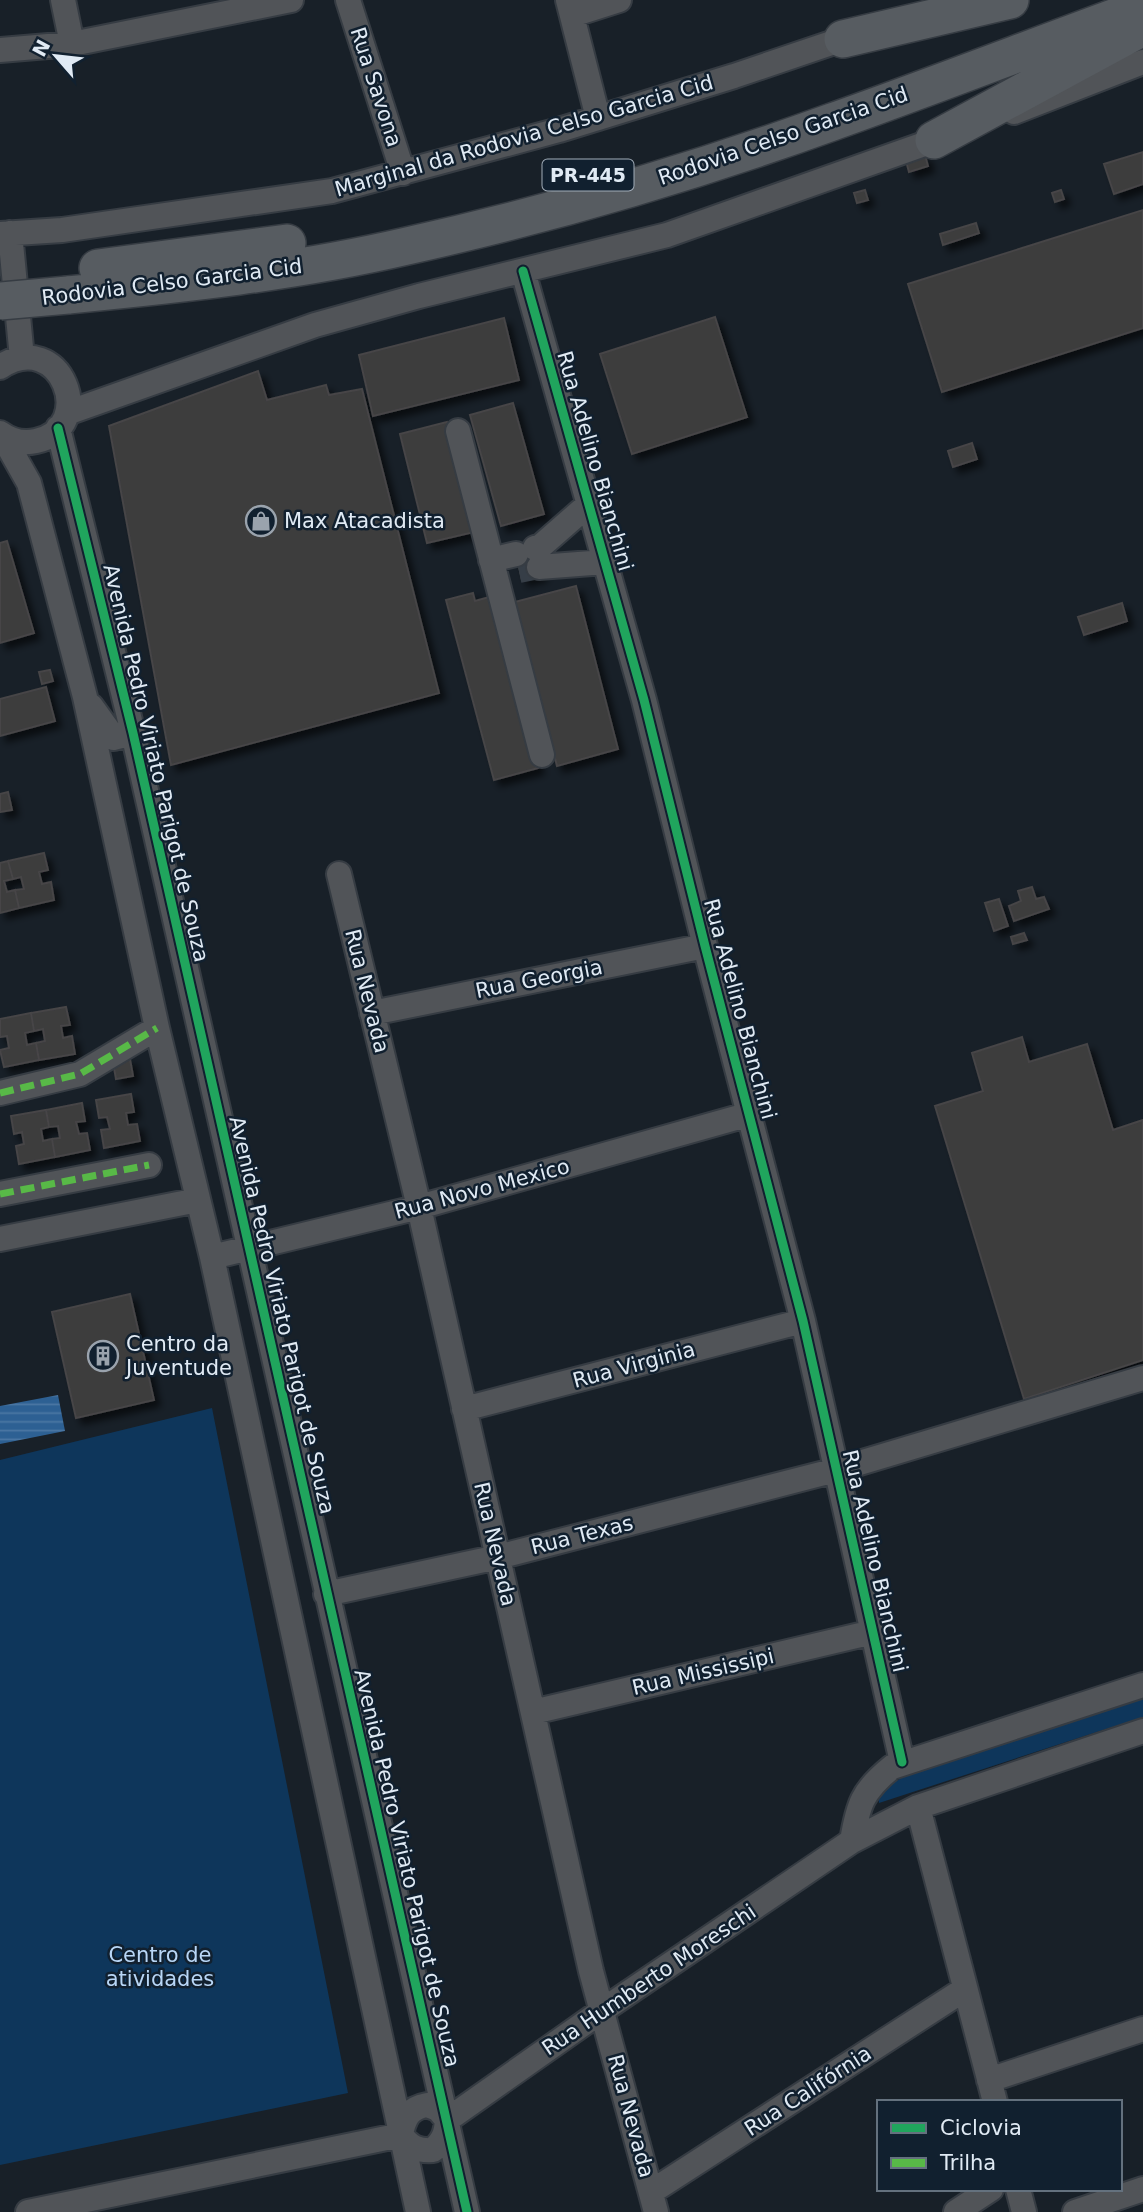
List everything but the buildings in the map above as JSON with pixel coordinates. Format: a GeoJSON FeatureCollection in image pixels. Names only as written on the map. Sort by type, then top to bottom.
{"type":"FeatureCollection","features":[{"type":"Feature","properties":{"kind":"highway"},"geometry":{"type":"LineString","coordinates":[[843,39],[1010,0]]}},
{"type":"Feature","properties":{"kind":"highway","name":"Rodovia Celso Garcia Cid"},"geometry":{"type":"LineString","coordinates":[[0,301],[67,283],[366,229],[472,206],[659,154],[821,99],[1090,0]]}},
{"type":"Feature","properties":{"kind":"highway","name":"Rodovia Celso Garcia Cid"},"geometry":{"type":"LineString","coordinates":[[0,277],[67,283],[206,282],[406,247],[577,204],[699,167],[831,123],[1143,7]]}},
{"type":"Feature","properties":{"kind":"highway"},"geometry":{"type":"LineString","coordinates":[[934,140],[1143,27]]}},
{"type":"Feature","properties":{"kind":"street"},"geometry":{"type":"LineString","coordinates":[[63,0],[72,44]]}},
{"type":"Feature","properties":{"kind":"street"},"geometry":{"type":"LineString","coordinates":[[0,50],[72,44],[290,0]]}},
{"type":"Feature","properties":{"kind":"street","name":"Rua Savona"},"geometry":{"type":"LineString","coordinates":[[348,0],[403,173]]}},
{"type":"Feature","properties":{"kind":"street"},"geometry":{"type":"LineString","coordinates":[[598,118],[570,8],[619,0]]}},
{"type":"Feature","properties":{"kind":"street","name":"Marginal da Rodovia Celso Garcia Cid"},"geometry":{"type":"LineString","coordinates":[[5,233],[62,230],[332,191],[598,118],[734,76],[954,0]]}},
{"type":"Feature","properties":{"kind":"street"},"geometry":{"type":"LineString","coordinates":[[1,435],[22,442],[42,440],[63,420],[315,325],[667,235],[1055,97],[1143,62]]}},
{"type":"Feature","properties":{"kind":"street"},"geometry":{"type":"LineString","coordinates":[[4,365],[5,233]]}},
{"type":"Feature","properties":{"kind":"street","name":"Rua Adelino Bianchini"},"geometry":{"type":"LineString","coordinates":[[523,271],[644,699],[803,1321],[902,1762]]}},
{"type":"Feature","properties":{"kind":"street","name":"Avenida Pedro Viriato Parigot de Souza"},"geometry":{"type":"LineString","coordinates":[[4,365],[40,360],[56,369],[69,394],[63,420],[467,2212]]}},
{"type":"Feature","properties":{"kind":"street"},"geometry":{"type":"LineString","coordinates":[[458,431],[516,563],[542,755]]}},
{"type":"Feature","properties":{"kind":"street"},"geometry":{"type":"LineString","coordinates":[[1,435],[29,483],[85,697],[156,1028],[212,1258],[418,2212]]}},
{"type":"Feature","properties":{"kind":"street"},"geometry":{"type":"LineString","coordinates":[[516,563],[589,504]]}},
{"type":"Feature","properties":{"kind":"street"},"geometry":{"type":"LineString","coordinates":[[516,563],[605,562]]}},
{"type":"Feature","properties":{"kind":"street"},"geometry":{"type":"LineString","coordinates":[[85,697],[114,738],[133,733]]}},
{"type":"Feature","properties":{"kind":"street","name":"Rua Nevada"},"geometry":{"type":"LineString","coordinates":[[338,874],[419,1207],[591,1971],[653,2202]]}},
{"type":"Feature","properties":{"kind":"street","name":"Rua Georgia"},"geometry":{"type":"LineString","coordinates":[[372,1013],[705,946]]}},
{"type":"Feature","properties":{"kind":"street"},"geometry":{"type":"LineString","coordinates":[[0,1093],[80,1074],[156,1028]]}},
{"type":"Feature","properties":{"kind":"street","name":"Rua Novo Mexico"},"geometry":{"type":"LineString","coordinates":[[212,1258],[419,1207],[750,1114]]}},
{"type":"Feature","properties":{"kind":"street"},"geometry":{"type":"LineString","coordinates":[[0,1194],[149,1165]]}},
{"type":"Feature","properties":{"kind":"street"},"geometry":{"type":"LineString","coordinates":[[0,1239],[198,1200]]}},
{"type":"Feature","properties":{"kind":"street","name":"Rua Virginia"},"geometry":{"type":"LineString","coordinates":[[464,1409],[803,1321]]}},
{"type":"Feature","properties":{"kind":"street","name":"Rua Texas"},"geometry":{"type":"LineString","coordinates":[[326,1594],[498,1557],[836,1470],[1143,1378]]}},
{"type":"Feature","properties":{"kind":"street","name":"Rua Mississipi"},"geometry":{"type":"LineString","coordinates":[[533,1712],[873,1632]]}},
{"type":"Feature","properties":{"kind":"street"},"geometry":{"type":"LineString","coordinates":[[852,1841],[858,1806],[878,1778],[902,1762],[1143,1685]]}},
{"type":"Feature","properties":{"kind":"street","name":"Rua Humberto Moreschi"},"geometry":{"type":"LineString","coordinates":[[401,2135],[409,2146],[420,2151],[433,2150],[441,2143],[447,2120],[852,1841],[918,1807],[1143,1731]]}},
{"type":"Feature","properties":{"kind":"street"},"geometry":{"type":"LineString","coordinates":[[918,1807],[992,2091],[1143,2029]]}},
{"type":"Feature","properties":{"kind":"street","name":"Rua Califórnia"},"geometry":{"type":"LineString","coordinates":[[653,2202],[965,1989]]}},
{"type":"Feature","properties":{"kind":"street"},"geometry":{"type":"LineString","coordinates":[[401,2135],[409,2113],[416,2107],[427,2105],[438,2109],[447,2120]]}},
{"type":"Feature","properties":{"kind":"street"},"geometry":{"type":"LineString","coordinates":[[28,2212],[401,2135]]}},
{"type":"Feature","properties":{"kind":"street"},"geometry":{"type":"LineString","coordinates":[[1075,2212],[1143,2189]]}},
{"type":"Feature","properties":{"kind":"street"},"geometry":{"type":"LineString","coordinates":[[956,2212],[987,2191]]}},
{"type":"Feature","properties":{"kind":"street"},"geometry":{"type":"LineString","coordinates":[[1019,2191],[1024,2212]]}},
{"type":"Feature","properties":{"kind":"green space","name":"Centro de atividades"},"geometry":{"type":"Polygon","coordinates":[[[212,1408],[348,2093],[0,2165],[0,1460],[212,1408]]]}},
{"type":"Feature","properties":{"kind":"green space"},"geometry":{"type":"Polygon","coordinates":[[[1143,1699],[1143,1717],[879,1803],[878,1791],[905,1776],[1143,1699]]]}},
{"type":"Feature","properties":{"kind":"shaded area"},"geometry":{"type":"Polygon","coordinates":[[[58,1395],[65,1431],[0,1444],[0,1406],[58,1395]]]}},
{"type":"Feature","properties":{"kind":"tunnel"},"geometry":{"type":"LineString","coordinates":[[519,571],[539,567]]}},
{"type":"Feature","properties":{"kind":"marked path"},"geometry":{"type":"LineString","coordinates":[[0,1093],[80,1074],[157,1028]]}},
{"type":"Feature","properties":{"kind":"marked path"},"geometry":{"type":"LineString","coordinates":[[0,1194],[149,1165]]}},
{"type":"Feature","properties":{"kind":"cycle path"},"geometry":{"type":"LineString","coordinates":[[523,271],[644,700],[803,1321],[902,1762]]}},
{"type":"Feature","properties":{"kind":"cycle path"},"geometry":{"type":"LineString","coordinates":[[58,428],[133,733],[467,2212]]}},
{"type":"Feature","properties":{"kind":"place","name":"Max Atacadista"},"geometry":{"type":"Point","coordinates":[261,521]}},
{"type":"Feature","properties":{"kind":"place","name":"Centro da Juventude"},"geometry":{"type":"Point","coordinates":[103,1356]}}]}
